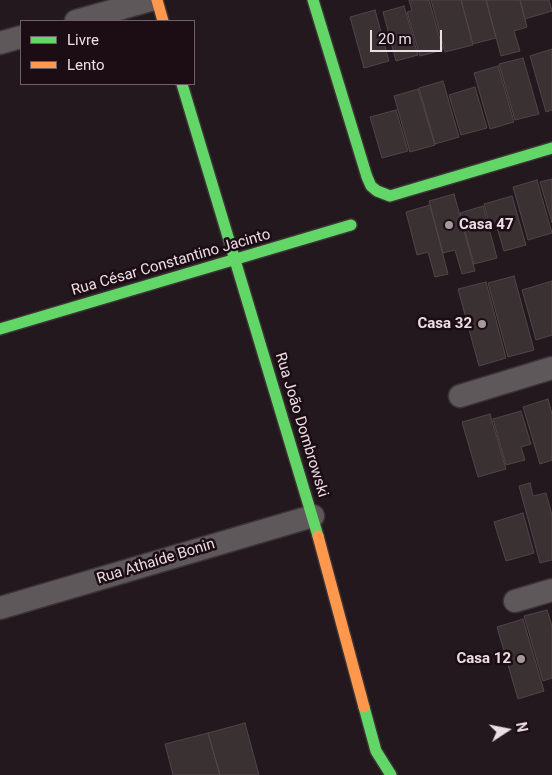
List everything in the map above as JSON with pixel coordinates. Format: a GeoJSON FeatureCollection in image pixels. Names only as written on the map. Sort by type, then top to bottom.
{"type":"FeatureCollection","features":[{"type":"Feature","properties":{"kind":"street"},"geometry":{"type":"LineString","coordinates":[[80,20],[151,0]]}},
{"type":"Feature","properties":{"kind":"street"},"geometry":{"type":"LineString","coordinates":[[156,0],[163,20]]}},
{"type":"Feature","properties":{"kind":"street"},"geometry":{"type":"LineString","coordinates":[[313,0],[368,177],[371,186],[376,190],[390,196],[552,148]]}},
{"type":"Feature","properties":{"kind":"street"},"geometry":{"type":"LineString","coordinates":[[0,42],[20,36]]}},
{"type":"Feature","properties":{"kind":"street","name":"Rua João Dombrowski"},"geometry":{"type":"LineString","coordinates":[[182,85],[313,516],[376,751],[391,775]]}},
{"type":"Feature","properties":{"kind":"street","name":"Rua César Constantino Jacinto"},"geometry":{"type":"LineString","coordinates":[[0,329],[351,226]]}},
{"type":"Feature","properties":{"kind":"street"},"geometry":{"type":"LineString","coordinates":[[460,396],[552,368]]}},
{"type":"Feature","properties":{"kind":"street","name":"Rua Athaíde Bonin"},"geometry":{"type":"LineString","coordinates":[[0,608],[313,516]]}},
{"type":"Feature","properties":{"kind":"street"},"geometry":{"type":"LineString","coordinates":[[515,601],[552,590]]}},
{"type":"Feature","properties":{"kind":"building"},"geometry":{"type":"Polygon","coordinates":[[[409,0],[429,0],[443,50],[420,56],[407,12],[412,11],[409,0]]]}},
{"type":"Feature","properties":{"kind":"building"},"geometry":{"type":"Polygon","coordinates":[[[431,0],[461,0],[473,45],[445,52],[431,0]]]}},
{"type":"Feature","properties":{"kind":"building"},"geometry":{"type":"Polygon","coordinates":[[[461,0],[486,0],[496,38],[473,44],[461,0]]]}},
{"type":"Feature","properties":{"kind":"building"},"geometry":{"type":"Polygon","coordinates":[[[486,0],[520,0],[527,27],[514,31],[520,51],[501,56],[486,0]]]}},
{"type":"Feature","properties":{"kind":"building"},"geometry":{"type":"Polygon","coordinates":[[[520,0],[549,0],[552,11],[525,19],[520,0]]]}},
{"type":"Feature","properties":{"kind":"building"},"geometry":{"type":"Polygon","coordinates":[[[404,6],[418,55],[396,61],[383,12],[404,6]]]}},
{"type":"Feature","properties":{"kind":"building"},"geometry":{"type":"Polygon","coordinates":[[[375,10],[389,61],[364,68],[350,17],[375,10]]]}},
{"type":"Feature","properties":{"kind":"building"},"geometry":{"type":"Polygon","coordinates":[[[552,49],[552,110],[546,112],[530,56],[552,49]]]}},
{"type":"Feature","properties":{"kind":"building"},"geometry":{"type":"Polygon","coordinates":[[[523,58],[539,114],[515,120],[499,64],[523,58]]]}},
{"type":"Feature","properties":{"kind":"building"},"geometry":{"type":"Polygon","coordinates":[[[498,66],[514,122],[490,129],[474,73],[498,66]]]}},
{"type":"Feature","properties":{"kind":"building"},"geometry":{"type":"Polygon","coordinates":[[[443,81],[459,137],[435,144],[419,88],[443,81]]]}},
{"type":"Feature","properties":{"kind":"building"},"geometry":{"type":"Polygon","coordinates":[[[475,87],[487,128],[461,135],[449,95],[475,87]]]}},
{"type":"Feature","properties":{"kind":"building"},"geometry":{"type":"Polygon","coordinates":[[[418,89],[435,145],[410,152],[394,96],[418,89]]]}},
{"type":"Feature","properties":{"kind":"building"},"geometry":{"type":"Polygon","coordinates":[[[396,110],[408,151],[382,158],[370,117],[396,110]]]}},
{"type":"Feature","properties":{"kind":"building"},"geometry":{"type":"Polygon","coordinates":[[[552,179],[552,223],[540,182],[552,179]]]}},
{"type":"Feature","properties":{"kind":"building"},"geometry":{"type":"Polygon","coordinates":[[[537,180],[552,233],[528,240],[513,187],[537,180]]]}},
{"type":"Feature","properties":{"kind":"building","name":"Casa 47"},"geometry":{"type":"Polygon","coordinates":[[[454,194],[475,271],[462,274],[455,250],[443,253],[429,201],[454,194]]]}},
{"type":"Feature","properties":{"kind":"building"},"geometry":{"type":"Polygon","coordinates":[[[512,196],[526,245],[504,251],[496,224],[490,226],[484,204],[512,196]]]}},
{"type":"Feature","properties":{"kind":"building"},"geometry":{"type":"Polygon","coordinates":[[[430,205],[448,274],[435,277],[428,252],[417,255],[406,212],[430,205]]]}},
{"type":"Feature","properties":{"kind":"building"},"geometry":{"type":"Polygon","coordinates":[[[483,206],[497,258],[474,264],[460,213],[483,206]]]}},
{"type":"Feature","properties":{"kind":"building"},"geometry":{"type":"Polygon","coordinates":[[[514,276],[534,350],[508,357],[488,283],[514,276]]]}},
{"type":"Feature","properties":{"kind":"building"},"geometry":{"type":"Polygon","coordinates":[[[552,281],[552,335],[536,340],[522,290],[552,281]]]}},
{"type":"Feature","properties":{"kind":"building","name":"Casa 32"},"geometry":{"type":"Polygon","coordinates":[[[486,282],[506,358],[479,366],[458,289],[486,282]]]}},
{"type":"Feature","properties":{"kind":"building"},"geometry":{"type":"Polygon","coordinates":[[[548,399],[552,414],[552,460],[540,464],[523,407],[548,399]]]}},
{"type":"Feature","properties":{"kind":"building"},"geometry":{"type":"Polygon","coordinates":[[[521,411],[531,444],[521,447],[525,460],[506,465],[493,419],[521,411]]]}},
{"type":"Feature","properties":{"kind":"building"},"geometry":{"type":"Polygon","coordinates":[[[490,414],[506,469],[478,477],[462,422],[490,414]]]}},
{"type":"Feature","properties":{"kind":"building"},"geometry":{"type":"Polygon","coordinates":[[[530,483],[533,496],[546,493],[552,515],[552,560],[540,563],[519,486],[530,483]]]}},
{"type":"Feature","properties":{"kind":"building"},"geometry":{"type":"Polygon","coordinates":[[[523,513],[534,553],[506,561],[494,522],[523,513]]]}},
{"type":"Feature","properties":{"kind":"building"},"geometry":{"type":"Polygon","coordinates":[[[547,610],[552,626],[552,678],[543,681],[524,616],[547,610]]]}},
{"type":"Feature","properties":{"kind":"building","name":"Casa 12"},"geometry":{"type":"Polygon","coordinates":[[[523,619],[544,691],[518,699],[497,627],[523,619]]]}},
{"type":"Feature","properties":{"kind":"building"},"geometry":{"type":"Polygon","coordinates":[[[245,723],[259,775],[220,775],[208,733],[245,723]]]}},
{"type":"Feature","properties":{"kind":"building"},"geometry":{"type":"Polygon","coordinates":[[[208,733],[220,775],[173,775],[165,744],[208,733]]]}},
{"type":"Feature","properties":{"kind":"traffic: fast"},"geometry":{"type":"LineString","coordinates":[[313,0],[367,177],[371,186],[377,191],[390,196],[552,148]]}},
{"type":"Feature","properties":{"kind":"traffic: fast"},"geometry":{"type":"LineString","coordinates":[[182,85],[318,536]]}},
{"type":"Feature","properties":{"kind":"traffic: fast"},"geometry":{"type":"LineString","coordinates":[[0,329],[351,225]]}},
{"type":"Feature","properties":{"kind":"traffic: fast"},"geometry":{"type":"LineString","coordinates":[[364,707],[376,751],[391,775]]}},
{"type":"Feature","properties":{"kind":"traffic: slow"},"geometry":{"type":"LineString","coordinates":[[157,0],[163,20]]}},
{"type":"Feature","properties":{"kind":"traffic: slow"},"geometry":{"type":"LineString","coordinates":[[318,536],[364,707]]}},
{"type":"Feature","properties":{"kind":"place","name":"Casa 47"},"geometry":{"type":"Point","coordinates":[449,225]}},
{"type":"Feature","properties":{"kind":"place","name":"Casa 32"},"geometry":{"type":"Point","coordinates":[482,324]}},
{"type":"Feature","properties":{"kind":"place","name":"Casa 12"},"geometry":{"type":"Point","coordinates":[521,659]}}]}
